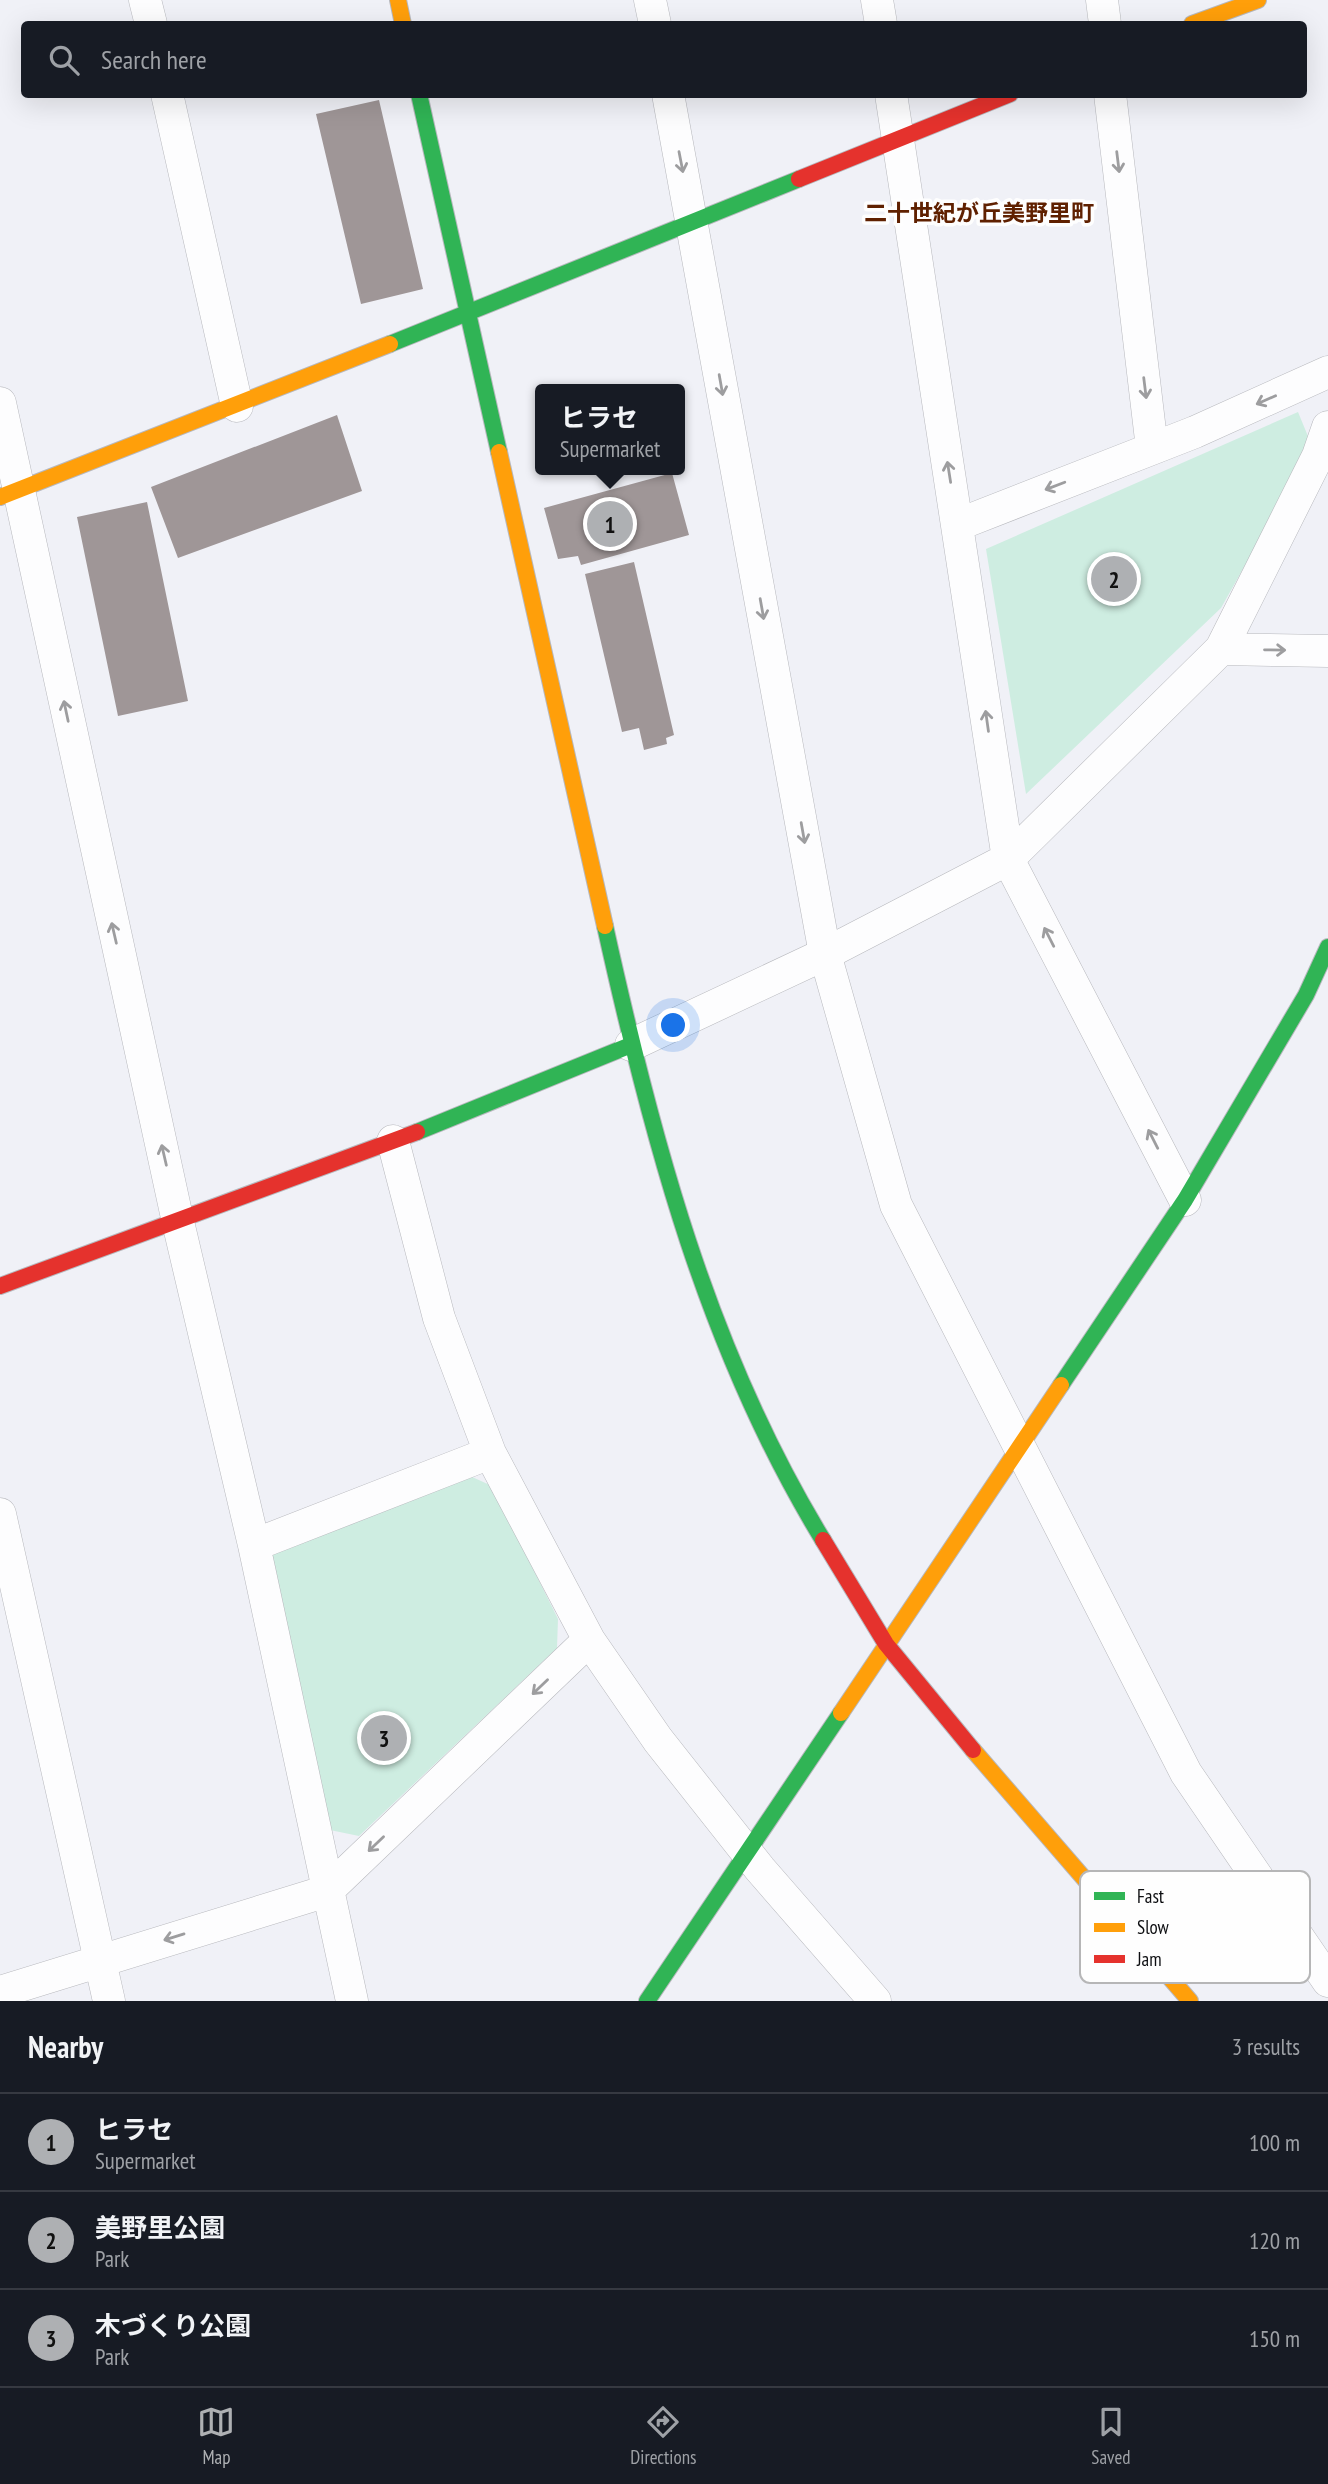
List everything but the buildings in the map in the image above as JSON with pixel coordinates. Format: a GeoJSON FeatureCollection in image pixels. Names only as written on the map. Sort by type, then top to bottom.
{"type":"FeatureCollection","features":[{"type":"Feature","properties":{"kind":"street"},"geometry":{"type":"LineString","coordinates":[[145,0],[150,21]]}},
{"type":"Feature","properties":{"kind":"street"},"geometry":{"type":"LineString","coordinates":[[398,0],[402,21]]}},
{"type":"Feature","properties":{"kind":"street"},"geometry":{"type":"LineString","coordinates":[[650,0],[654,21]]}},
{"type":"Feature","properties":{"kind":"street"},"geometry":{"type":"LineString","coordinates":[[877,0],[880,21]]}},
{"type":"Feature","properties":{"kind":"street"},"geometry":{"type":"LineString","coordinates":[[1102,0],[1105,21]]}},
{"type":"Feature","properties":{"kind":"street"},"geometry":{"type":"LineString","coordinates":[[1200,21],[1258,0]]}},
{"type":"Feature","properties":{"kind":"street"},"geometry":{"type":"LineString","coordinates":[[168,98],[237,406]]}},
{"type":"Feature","properties":{"kind":"street"},"geometry":{"type":"LineString","coordinates":[[420,98],[631,1045],[670,1191],[717,1326],[762,1433],[816,1530],[886,1644],[1080,1875]]}},
{"type":"Feature","properties":{"kind":"street"},"geometry":{"type":"LineString","coordinates":[[669,98],[825,954],[896,1205],[1186,1773],[1253,1871]]}},
{"type":"Feature","properties":{"kind":"street"},"geometry":{"type":"LineString","coordinates":[[892,98],[1008,859],[1185,1200]]}},
{"type":"Feature","properties":{"kind":"street"},"geometry":{"type":"LineString","coordinates":[[9,493],[237,406],[1000,98]]}},
{"type":"Feature","properties":{"kind":"street"},"geometry":{"type":"LineString","coordinates":[[1110,98],[1152,448]]}},
{"type":"Feature","properties":{"kind":"street"},"geometry":{"type":"LineString","coordinates":[[957,525],[1152,448],[1328,372]]}},
{"type":"Feature","properties":{"kind":"street"},"geometry":{"type":"LineString","coordinates":[[0,403],[9,493],[254,1545],[352,2001]]}},
{"type":"Feature","properties":{"kind":"street"},"geometry":{"type":"LineString","coordinates":[[0,1286],[393,1141],[631,1045],[825,954],[1008,859],[1221,649],[1318,456],[1328,427]]}},
{"type":"Feature","properties":{"kind":"street"},"geometry":{"type":"LineString","coordinates":[[1221,649],[1328,651]]}},
{"type":"Feature","properties":{"kind":"street"},"geometry":{"type":"LineString","coordinates":[[646,2001],[1185,1200],[1306,995],[1328,947]]}},
{"type":"Feature","properties":{"kind":"street"},"geometry":{"type":"LineString","coordinates":[[393,1141],[439,1318],[490,1453],[589,1640],[658,1740],[747,1854],[875,2001]]}},
{"type":"Feature","properties":{"kind":"street"},"geometry":{"type":"LineString","coordinates":[[254,1545],[490,1453]]}},
{"type":"Feature","properties":{"kind":"street"},"geometry":{"type":"LineString","coordinates":[[0,1514],[109,2001]]}},
{"type":"Feature","properties":{"kind":"street"},"geometry":{"type":"LineString","coordinates":[[0,1992],[327,1891],[589,1640]]}},
{"type":"Feature","properties":{"kind":"street"},"geometry":{"type":"LineString","coordinates":[[1310,1955],[1328,1981]]}},
{"type":"Feature","properties":{"kind":"street"},"geometry":{"type":"LineString","coordinates":[[1174,1983],[1190,2001]]}},
{"type":"Feature","properties":{"kind":"green space"},"geometry":{"type":"Polygon","coordinates":[[[1298,412],[1312,446],[1221,608],[1026,794],[986,549],[1298,412]]]}},
{"type":"Feature","properties":{"kind":"green space"},"geometry":{"type":"Polygon","coordinates":[[[470,1476],[492,1486],[558,1619],[557,1648],[359,1836],[325,1829],[269,1553],[470,1476]]]}},
{"type":"Feature","properties":{"kind":"traffic: fast"},"geometry":{"type":"LineString","coordinates":[[420,98],[499,452]]}},
{"type":"Feature","properties":{"kind":"traffic: fast"},"geometry":{"type":"LineString","coordinates":[[390,344],[799,179]]}},
{"type":"Feature","properties":{"kind":"traffic: fast"},"geometry":{"type":"LineString","coordinates":[[605,926],[643,1085],[688,1242],[747,1395],[823,1540]]}},
{"type":"Feature","properties":{"kind":"traffic: fast"},"geometry":{"type":"LineString","coordinates":[[1061,1385],[1185,1200],[1306,995],[1328,947]]}},
{"type":"Feature","properties":{"kind":"traffic: fast"},"geometry":{"type":"LineString","coordinates":[[417,1132],[631,1045]]}},
{"type":"Feature","properties":{"kind":"traffic: fast"},"geometry":{"type":"LineString","coordinates":[[647,2001],[841,1713]]}},
{"type":"Feature","properties":{"kind":"traffic: slow"},"geometry":{"type":"LineString","coordinates":[[398,0],[402,21]]}},
{"type":"Feature","properties":{"kind":"traffic: slow"},"geometry":{"type":"LineString","coordinates":[[1200,21],[1258,0]]}},
{"type":"Feature","properties":{"kind":"traffic: slow"},"geometry":{"type":"LineString","coordinates":[[0,497],[390,344]]}},
{"type":"Feature","properties":{"kind":"traffic: slow"},"geometry":{"type":"LineString","coordinates":[[499,452],[605,926]]}},
{"type":"Feature","properties":{"kind":"traffic: slow"},"geometry":{"type":"LineString","coordinates":[[841,1713],[1061,1385]]}},
{"type":"Feature","properties":{"kind":"traffic: slow"},"geometry":{"type":"LineString","coordinates":[[973,1750],[1080,1874]]}},
{"type":"Feature","properties":{"kind":"traffic: slow"},"geometry":{"type":"LineString","coordinates":[[1174,1983],[1190,2001]]}},
{"type":"Feature","properties":{"kind":"traffic: jam"},"geometry":{"type":"LineString","coordinates":[[799,179],[1000,98]]}},
{"type":"Feature","properties":{"kind":"traffic: jam"},"geometry":{"type":"LineString","coordinates":[[0,1286],[417,1132]]}},
{"type":"Feature","properties":{"kind":"traffic: jam"},"geometry":{"type":"LineString","coordinates":[[823,1540],[886,1644],[973,1750]]}},
{"type":"Feature","properties":{"kind":"place","name":"ヒラセ"},"geometry":{"type":"Point","coordinates":[610,524]}},
{"type":"Feature","properties":{"kind":"place","name":"美野里公園"},"geometry":{"type":"Point","coordinates":[1114,579]}},
{"type":"Feature","properties":{"kind":"place","name":"木づくり公園"},"geometry":{"type":"Point","coordinates":[384,1738]}},
{"type":"Feature","properties":{"kind":"district","name":"二十世紀が丘美野里町"},"geometry":{"type":"Point","coordinates":[979,213]}}]}
